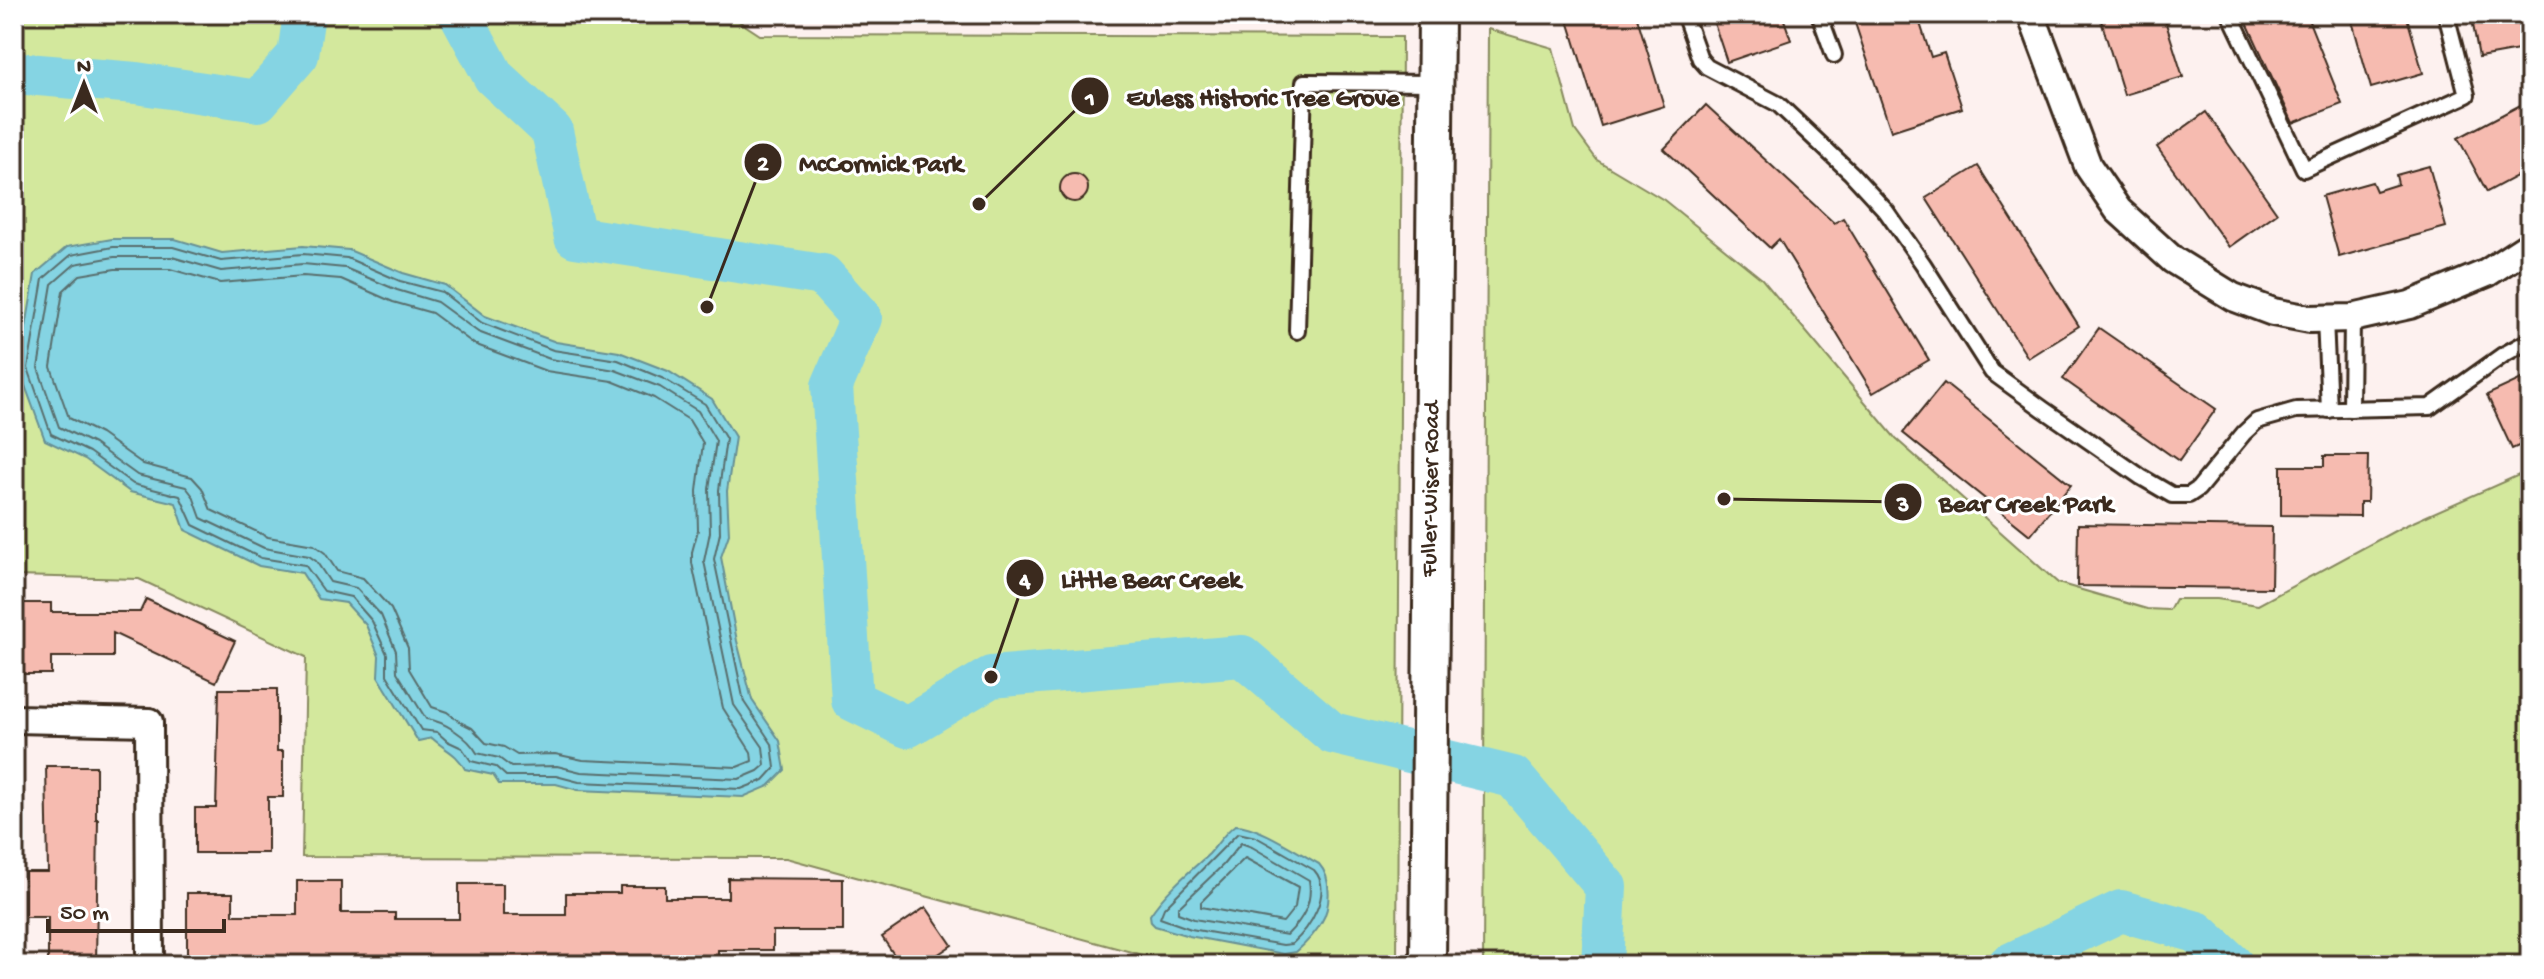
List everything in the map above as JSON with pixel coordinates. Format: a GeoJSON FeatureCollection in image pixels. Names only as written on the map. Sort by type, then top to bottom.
{"type":"FeatureCollection","features":[{"type":"Feature","properties":{"kind":"street","name":"Fuller-Wiser Road"},"geometry":{"type":"LineString","coordinates":[[1428,965],[1436,14]]}},
{"type":"Feature","properties":{"kind":"street"},"geometry":{"type":"LineString","coordinates":[[2031,14],[2076,139],[2088,166],[2118,210],[2173,260],[2233,297],[2273,312],[2310,319],[2352,318],[2410,305],[2487,273],[2530,245]]}},
{"type":"Feature","properties":{"kind":"street"},"geometry":{"type":"LineString","coordinates":[[14,719],[149,722],[150,965]]}},
{"type":"Feature","properties":{"kind":"lane"},"geometry":{"type":"LineString","coordinates":[[1684,14],[1700,59],[1707,67],[1778,104],[1886,211],[1992,372],[2141,477],[2172,495],[2189,495],[2198,489],[2257,421],[2296,410],[2430,407],[2503,355],[2530,340]]}},
{"type":"Feature","properties":{"kind":"lane"},"geometry":{"type":"LineString","coordinates":[[1819,14],[1834,55]]}},
{"type":"Feature","properties":{"kind":"lane"},"geometry":{"type":"LineString","coordinates":[[2230,14],[2304,169],[2467,95],[2446,14]]}},
{"type":"Feature","properties":{"kind":"lane"},"geometry":{"type":"LineString","coordinates":[[1297,331],[1304,82],[1436,83]]}},
{"type":"Feature","properties":{"kind":"lane"},"geometry":{"type":"LineString","coordinates":[[2351,409],[2352,318]]}},
{"type":"Feature","properties":{"kind":"lane"},"geometry":{"type":"LineString","coordinates":[[2325,319],[2329,410]]}},
{"type":"Feature","properties":{"kind":"green space"},"geometry":{"type":"Polygon","coordinates":[[[14,14],[728,14],[760,35],[1402,37],[1397,965],[1179,965],[786,858],[302,857],[306,657],[139,579],[14,576],[14,14]]]}},
{"type":"Feature","properties":{"kind":"green space"},"geometry":{"type":"Polygon","coordinates":[[[1488,29],[1553,48],[1575,130],[1597,160],[1664,200],[1762,279],[1896,439],[2058,583],[2147,609],[2169,610],[2175,599],[2217,599],[2258,605],[2402,527],[2530,470],[2530,965],[1483,965],[1488,29]]]}},
{"type":"Feature","properties":{"kind":"water"},"geometry":{"type":"Polygon","coordinates":[[[112,239],[175,239],[222,253],[303,246],[349,250],[403,273],[445,285],[485,316],[556,342],[619,352],[668,371],[712,399],[735,437],[727,491],[729,534],[721,557],[737,641],[752,700],[780,741],[785,770],[769,786],[743,797],[578,790],[556,784],[499,784],[493,775],[465,769],[454,755],[432,738],[418,741],[378,676],[379,656],[366,625],[346,603],[319,599],[302,573],[259,566],[185,530],[176,503],[130,492],[85,459],[45,440],[19,369],[35,274],[67,247],[112,239]]]}},
{"type":"Feature","properties":{"kind":"water"},"geometry":{"type":"Polygon","coordinates":[[[1235,825],[1255,829],[1277,840],[1319,864],[1323,870],[1329,893],[1327,909],[1319,927],[1296,952],[1284,954],[1189,936],[1151,922],[1150,915],[1163,898],[1235,825]]]}},
{"type":"Feature","properties":{"kind":"building"},"geometry":{"type":"Polygon","coordinates":[[[1566,14],[1636,14],[1664,106],[1601,126],[1566,14]]]}},
{"type":"Feature","properties":{"kind":"building"},"geometry":{"type":"Polygon","coordinates":[[[1711,14],[1782,14],[1791,40],[1727,62],[1711,14]]]}},
{"type":"Feature","properties":{"kind":"building"},"geometry":{"type":"Polygon","coordinates":[[[1852,14],[1917,14],[1931,57],[1944,53],[1962,108],[1891,131],[1852,14]]]}},
{"type":"Feature","properties":{"kind":"building"},"geometry":{"type":"Polygon","coordinates":[[[2099,14],[2163,14],[2183,77],[2124,95],[2099,14]]]}},
{"type":"Feature","properties":{"kind":"building"},"geometry":{"type":"Polygon","coordinates":[[[2243,14],[2306,14],[2342,104],[2293,123],[2243,14]]]}},
{"type":"Feature","properties":{"kind":"building"},"geometry":{"type":"Polygon","coordinates":[[[2350,14],[2406,14],[2423,73],[2371,88],[2350,14]]]}},
{"type":"Feature","properties":{"kind":"building"},"geometry":{"type":"Polygon","coordinates":[[[2471,14],[2530,14],[2530,48],[2479,57],[2471,14]]]}},
{"type":"Feature","properties":{"kind":"building"},"geometry":{"type":"Polygon","coordinates":[[[2530,100],[2530,169],[2487,192],[2458,138],[2530,100]]]}},
{"type":"Feature","properties":{"kind":"building"},"geometry":{"type":"Polygon","coordinates":[[[1706,105],[1834,223],[1843,218],[1929,360],[1873,393],[1779,239],[1770,248],[1664,149],[1706,105]]]}},
{"type":"Feature","properties":{"kind":"building"},"geometry":{"type":"Polygon","coordinates":[[[2206,112],[2277,213],[2229,247],[2157,147],[2206,112]]]}},
{"type":"Feature","properties":{"kind":"building"},"geometry":{"type":"Polygon","coordinates":[[[1978,166],[2079,326],[2028,358],[1926,198],[1978,166]]]}},
{"type":"Feature","properties":{"kind":"building"},"geometry":{"type":"Polygon","coordinates":[[[2429,166],[2446,227],[2339,257],[2322,196],[2372,182],[2376,191],[2398,184],[2396,175],[2429,166]]]}},
{"type":"Feature","properties":{"kind":"building"},"geometry":{"type":"Polygon","coordinates":[[[1074,174],[1084,178],[1088,188],[1084,198],[1074,202],[1064,198],[1060,188],[1064,178],[1074,174]]]}},
{"type":"Feature","properties":{"kind":"building"},"geometry":{"type":"Polygon","coordinates":[[[2099,328],[2216,409],[2179,461],[2063,379],[2099,328]]]}},
{"type":"Feature","properties":{"kind":"building"},"geometry":{"type":"Polygon","coordinates":[[[2530,375],[2530,441],[2512,449],[2487,395],[2530,375]]]}},
{"type":"Feature","properties":{"kind":"building"},"geometry":{"type":"Polygon","coordinates":[[[1944,383],[2071,485],[2030,535],[1903,433],[1944,383]]]}},
{"type":"Feature","properties":{"kind":"building"},"geometry":{"type":"Polygon","coordinates":[[[2324,456],[2368,456],[2367,502],[2360,502],[2360,516],[2281,515],[2281,466],[2324,466],[2324,456]]]}},
{"type":"Feature","properties":{"kind":"building"},"geometry":{"type":"Polygon","coordinates":[[[2078,524],[2272,527],[2271,588],[2077,586],[2078,524]]]}},
{"type":"Feature","properties":{"kind":"building"},"geometry":{"type":"Polygon","coordinates":[[[146,599],[235,641],[216,682],[113,633],[113,657],[51,657],[51,674],[14,674],[14,603],[51,603],[51,612],[140,612],[146,599]]]}},
{"type":"Feature","properties":{"kind":"building"},"geometry":{"type":"Polygon","coordinates":[[[219,689],[277,689],[277,751],[283,751],[283,797],[268,797],[268,853],[195,853],[195,808],[216,808],[219,689]]]}},
{"type":"Feature","properties":{"kind":"building"},"geometry":{"type":"Polygon","coordinates":[[[46,766],[96,766],[96,965],[48,965],[48,917],[25,917],[25,872],[48,872],[46,766]]]}},
{"type":"Feature","properties":{"kind":"building"},"geometry":{"type":"Polygon","coordinates":[[[728,878],[843,879],[843,931],[773,931],[773,950],[718,950],[718,965],[513,965],[513,962],[187,965],[187,893],[233,893],[233,915],[297,915],[297,881],[341,881],[341,913],[395,913],[395,919],[459,919],[459,884],[503,884],[503,915],[566,915],[566,893],[620,893],[620,886],[665,886],[665,898],[728,898],[728,878]]]}},
{"type":"Feature","properties":{"kind":"building"},"geometry":{"type":"Polygon","coordinates":[[[926,907],[952,945],[922,965],[901,965],[882,937],[926,907]]]}},
{"type":"Feature","properties":{"kind":"waterway"},"geometry":{"type":"LineString","coordinates":[[14,73],[136,83],[258,101],[298,55],[304,14]]}},
{"type":"Feature","properties":{"kind":"waterway"},"geometry":{"type":"LineString","coordinates":[[460,14],[494,77],[552,131],[575,237],[823,275],[861,318],[832,386],[852,700],[907,727],[991,677],[1242,656],[1332,733],[1513,777],[1606,887],[1602,965]]}},
{"type":"Feature","properties":{"kind":"waterway"},"geometry":{"type":"LineString","coordinates":[[2008,965],[2121,911],[2197,932],[2233,965]]}},
{"type":"Feature","properties":{"kind":"place","name":"Euless Historic Tree Grove"},"geometry":{"type":"Point","coordinates":[979,204]}},
{"type":"Feature","properties":{"kind":"place","name":"McCormick Park"},"geometry":{"type":"Point","coordinates":[707,307]}},
{"type":"Feature","properties":{"kind":"place","name":"Bear Creek Park"},"geometry":{"type":"Point","coordinates":[1724,499]}},
{"type":"Feature","properties":{"kind":"place","name":"Little Bear Creek"},"geometry":{"type":"Point","coordinates":[991,677]}}]}
